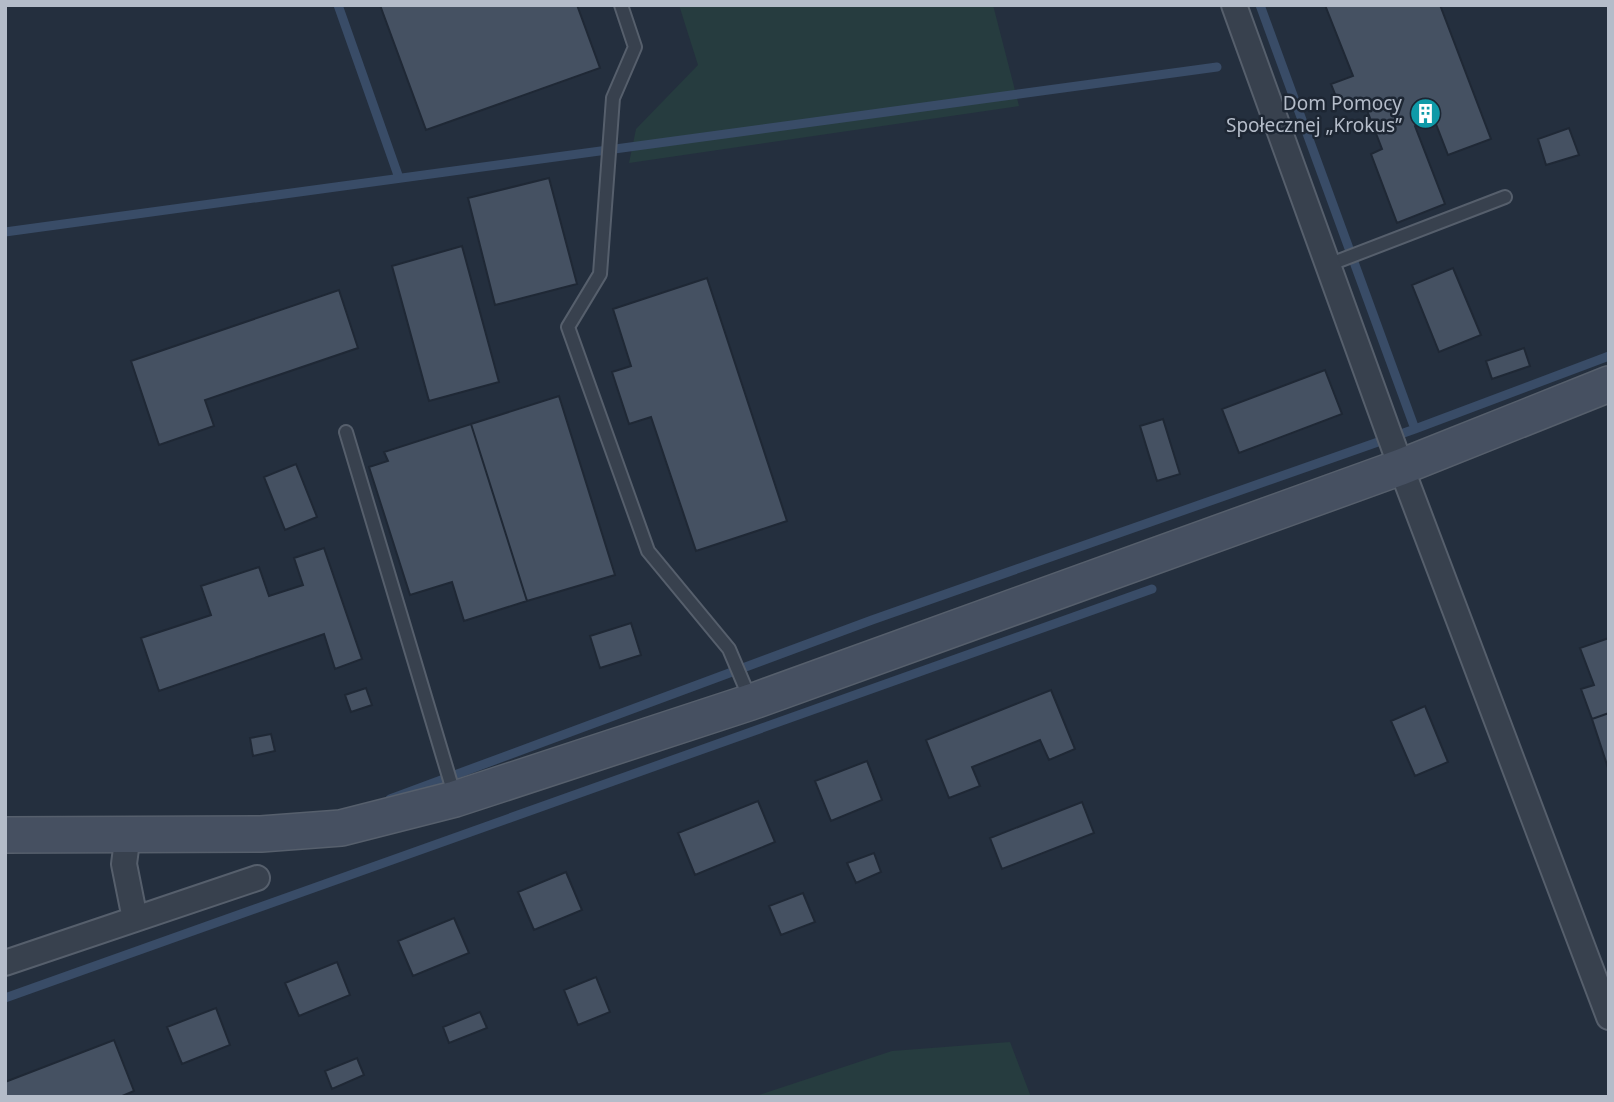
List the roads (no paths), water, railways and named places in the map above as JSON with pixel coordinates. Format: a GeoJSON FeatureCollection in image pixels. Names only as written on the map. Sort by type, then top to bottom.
{"type":"FeatureCollection","features":[{"type":"Feature","properties":{"kind":"street"},"geometry":{"type":"LineString","coordinates":[[1234,5],[1401,467],[1609,1017]]}},
{"type":"Feature","properties":{"kind":"street"},"geometry":{"type":"LineString","coordinates":[[5,835],[261,834],[341,828],[455,799],[751,702],[1401,467],[1609,384]]}},
{"type":"Feature","properties":{"kind":"street"},"geometry":{"type":"LineString","coordinates":[[128,833],[124,864],[135,919]]}},
{"type":"Feature","properties":{"kind":"street"},"geometry":{"type":"LineString","coordinates":[[5,963],[257,878]]}},
{"type":"Feature","properties":{"kind":"lane"},"geometry":{"type":"LineString","coordinates":[[621,5],[635,47],[613,98],[600,274],[568,327],[648,551],[729,649],[751,702]]}},
{"type":"Feature","properties":{"kind":"lane"},"geometry":{"type":"LineString","coordinates":[[1328,265],[1505,197]]}},
{"type":"Feature","properties":{"kind":"lane"},"geometry":{"type":"LineString","coordinates":[[346,432],[455,799]]}},
{"type":"Feature","properties":{"kind":"waterway"},"geometry":{"type":"LineString","coordinates":[[338,5],[399,178]]}},
{"type":"Feature","properties":{"kind":"waterway"},"geometry":{"type":"LineString","coordinates":[[1260,5],[1415,429]]}},
{"type":"Feature","properties":{"kind":"waterway"},"geometry":{"type":"LineString","coordinates":[[5,232],[1217,67]]}},
{"type":"Feature","properties":{"kind":"waterway"},"geometry":{"type":"LineString","coordinates":[[390,799],[872,620],[1415,429],[1609,356]]}},
{"type":"Feature","properties":{"kind":"waterway"},"geometry":{"type":"LineString","coordinates":[[5,998],[1152,589]]}},
{"type":"Feature","properties":{"kind":"place","name":"Dom Pomocy Społecznej „Krokus”"},"geometry":{"type":"Point","coordinates":[1425,114]}}]}
